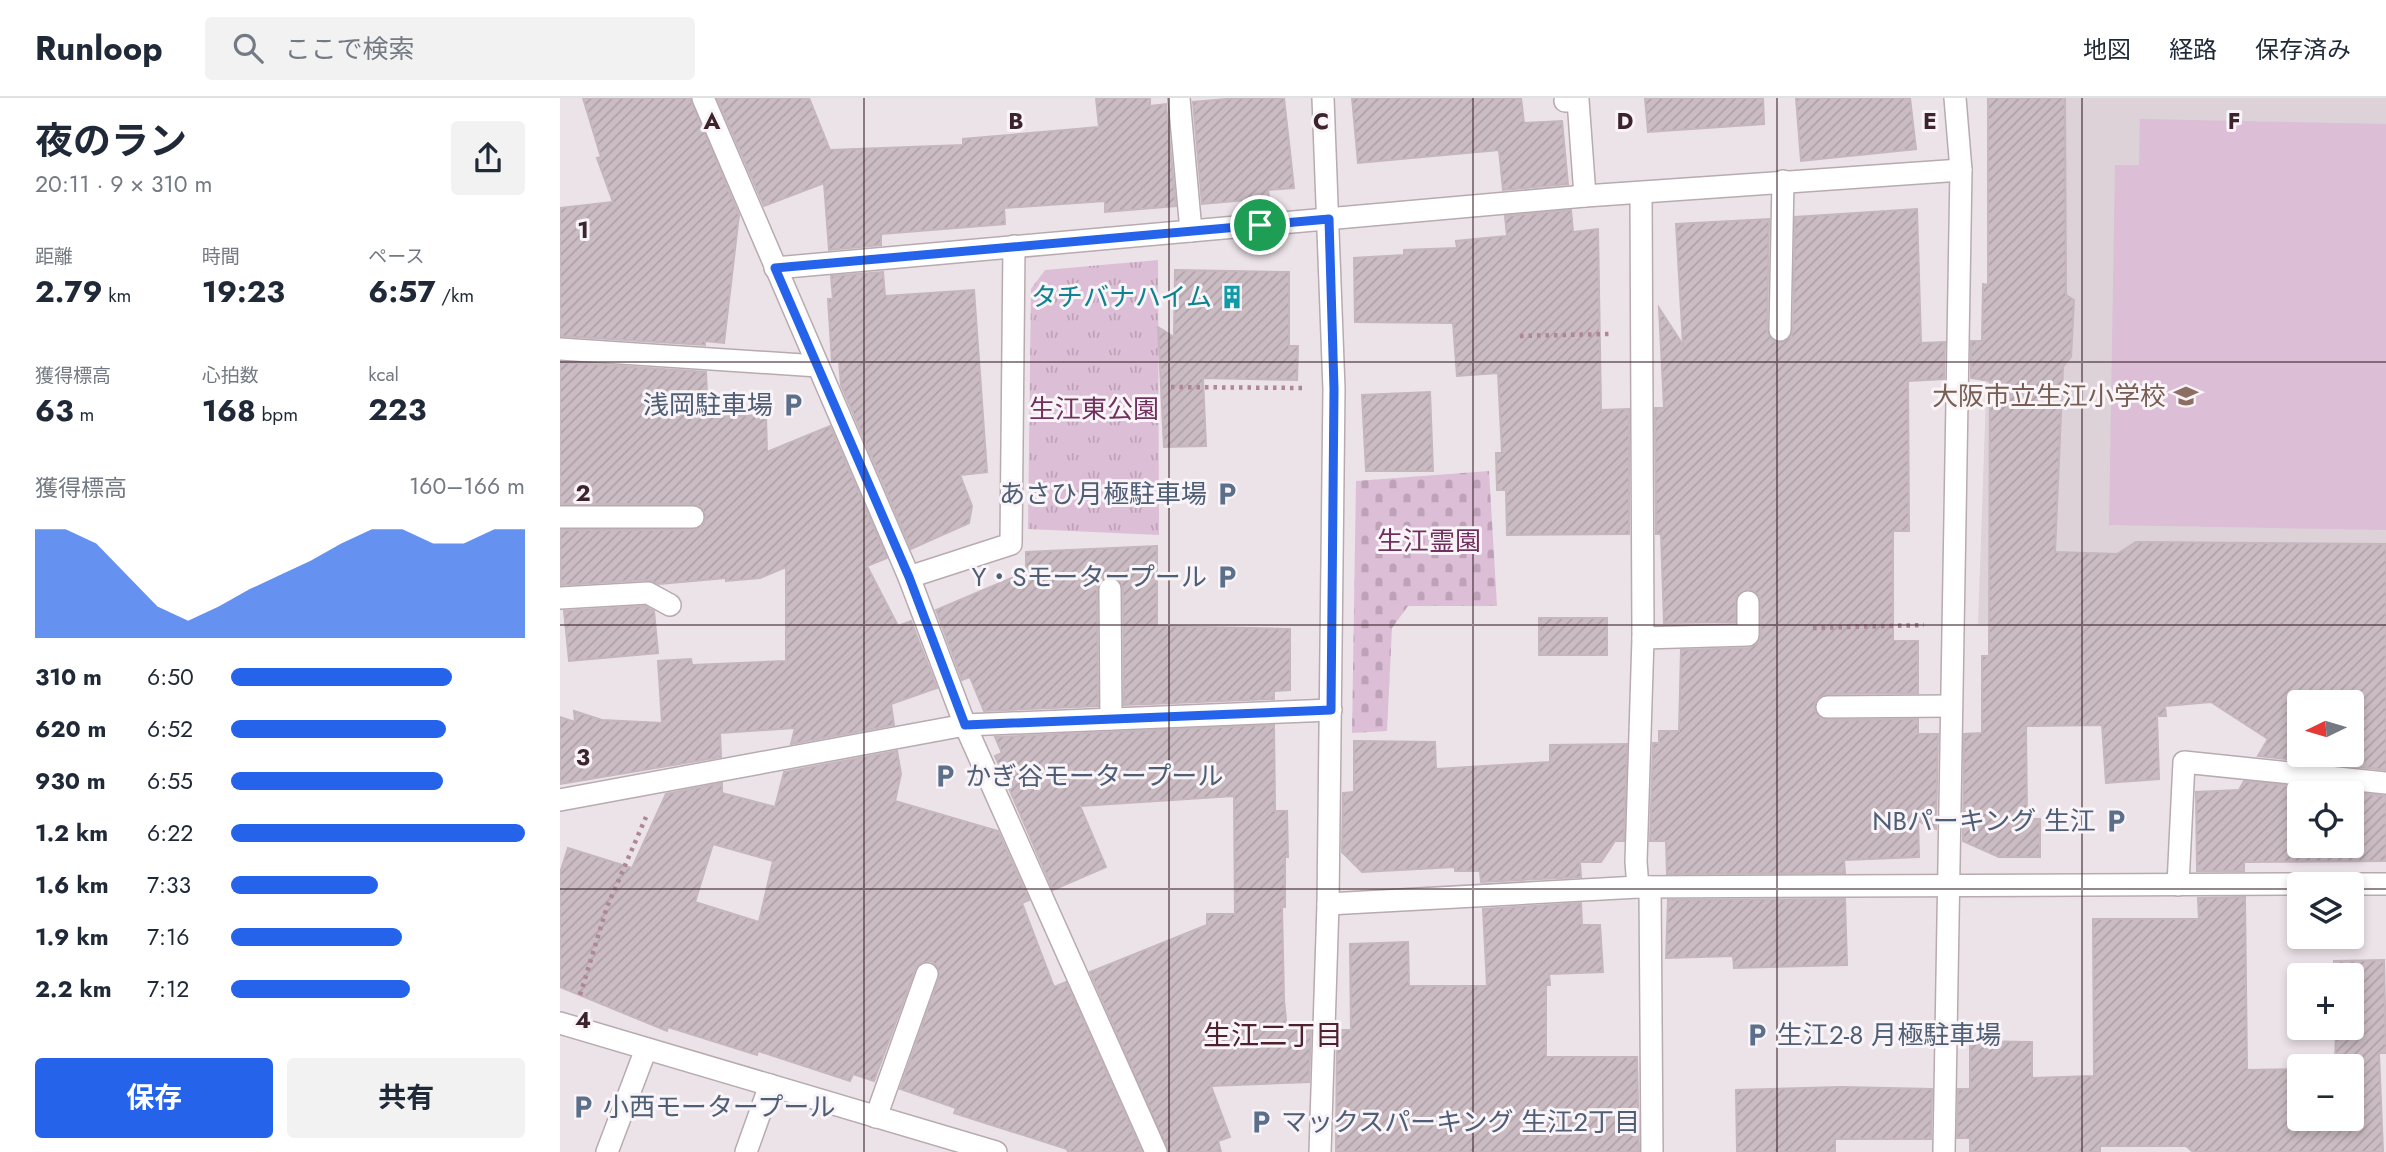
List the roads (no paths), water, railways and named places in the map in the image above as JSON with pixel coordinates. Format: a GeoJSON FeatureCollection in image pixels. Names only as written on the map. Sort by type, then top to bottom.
{"type":"FeatureCollection","features":[{"type":"Feature","properties":{"kind":"street"},"geometry":{"type":"LineString","coordinates":[[703,98],[909,577],[965,725],[1156,1152]]}},
{"type":"Feature","properties":{"kind":"street"},"geometry":{"type":"LineString","coordinates":[[1179,98],[1191,231]]}},
{"type":"Feature","properties":{"kind":"street"},"geometry":{"type":"LineString","coordinates":[[1320,1152],[1328,904],[1334,389],[1323,98]]}},
{"type":"Feature","properties":{"kind":"street"},"geometry":{"type":"LineString","coordinates":[[1944,1152],[1950,886],[1951,624],[1961,170],[1955,98]]}},
{"type":"Feature","properties":{"kind":"street"},"geometry":{"type":"LineString","coordinates":[[1565,101],[1578,100],[1586,197]]}},
{"type":"Feature","properties":{"kind":"street"},"geometry":{"type":"LineString","coordinates":[[775,268],[1586,197],[1961,170]]}},
{"type":"Feature","properties":{"kind":"street"},"geometry":{"type":"LineString","coordinates":[[1780,330],[1783,181]]}},
{"type":"Feature","properties":{"kind":"street"},"geometry":{"type":"LineString","coordinates":[[1641,193],[1643,638],[1636,862],[1644,887],[1652,1152]]}},
{"type":"Feature","properties":{"kind":"street"},"geometry":{"type":"LineString","coordinates":[[909,577],[1011,544],[1014,246]]}},
{"type":"Feature","properties":{"kind":"street"},"geometry":{"type":"LineString","coordinates":[[560,349],[818,366]]}},
{"type":"Feature","properties":{"kind":"street"},"geometry":{"type":"LineString","coordinates":[[560,517],[693,517]]}},
{"type":"Feature","properties":{"kind":"street"},"geometry":{"type":"LineString","coordinates":[[1110,589],[1111,719]]}},
{"type":"Feature","properties":{"kind":"street"},"geometry":{"type":"LineString","coordinates":[[560,598],[648,593],[670,604]]}},
{"type":"Feature","properties":{"kind":"street"},"geometry":{"type":"LineString","coordinates":[[1643,638],[1748,635],[1748,602]]}},
{"type":"Feature","properties":{"kind":"street"},"geometry":{"type":"LineString","coordinates":[[1827,707],[1950,706]]}},
{"type":"Feature","properties":{"kind":"street"},"geometry":{"type":"LineString","coordinates":[[560,800],[965,725],[1331,710]]}},
{"type":"Feature","properties":{"kind":"street"},"geometry":{"type":"LineString","coordinates":[[2178,885],[2184,762],[2386,783]]}},
{"type":"Feature","properties":{"kind":"street"},"geometry":{"type":"LineString","coordinates":[[1328,904],[1644,887],[2287,884]]}},
{"type":"Feature","properties":{"kind":"street"},"geometry":{"type":"LineString","coordinates":[[2364,884],[2386,884]]}},
{"type":"Feature","properties":{"kind":"street"},"geometry":{"type":"LineString","coordinates":[[876,1117],[927,974]]}},
{"type":"Feature","properties":{"kind":"street"},"geometry":{"type":"LineString","coordinates":[[565,1025],[996,1152]]}},
{"type":"Feature","properties":{"kind":"street"},"geometry":{"type":"LineString","coordinates":[[607,1152],[646,1049]]}},
{"type":"Feature","properties":{"kind":"street"},"geometry":{"type":"LineString","coordinates":[[746,1152],[770,1085]]}},
{"type":"Feature","properties":{"kind":"place","name":"タチバナハイム"},"geometry":{"type":"Point","coordinates":[1232,297]}},
{"type":"Feature","properties":{"kind":"place","name":"大阪市立生江小学校"},"geometry":{"type":"Point","coordinates":[2186,396]}},
{"type":"Feature","properties":{"kind":"place","name":"浅岡駐車場"},"geometry":{"type":"Point","coordinates":[793,405]}},
{"type":"Feature","properties":{"kind":"place","name":"あさひ月極駐車場"},"geometry":{"type":"Point","coordinates":[1227,494]}},
{"type":"Feature","properties":{"kind":"place","name":"Y・Sモータープール"},"geometry":{"type":"Point","coordinates":[1227,577]}},
{"type":"Feature","properties":{"kind":"place","name":"かぎ谷モータープール"},"geometry":{"type":"Point","coordinates":[945,776]}},
{"type":"Feature","properties":{"kind":"place","name":"NBパーキング 生江"},"geometry":{"type":"Point","coordinates":[2116,821]}},
{"type":"Feature","properties":{"kind":"place","name":"生江2-8 月極駐車場"},"geometry":{"type":"Point","coordinates":[1757,1035]}},
{"type":"Feature","properties":{"kind":"place","name":"小西モータープール"},"geometry":{"type":"Point","coordinates":[583,1107]}},
{"type":"Feature","properties":{"kind":"place","name":"マックスパーキング 生江2丁目"},"geometry":{"type":"Point","coordinates":[1261,1122]}},
{"type":"Feature","properties":{"kind":"district","name":"生江二丁目"},"geometry":{"type":"Point","coordinates":[1273,1035]}},
{"type":"Feature","properties":{"kind":"park label","name":"生江東公園"},"geometry":{"type":"Point","coordinates":[1094,409]}},
{"type":"Feature","properties":{"kind":"park label","name":"生江霊園"},"geometry":{"type":"Point","coordinates":[1429,541]}}]}
